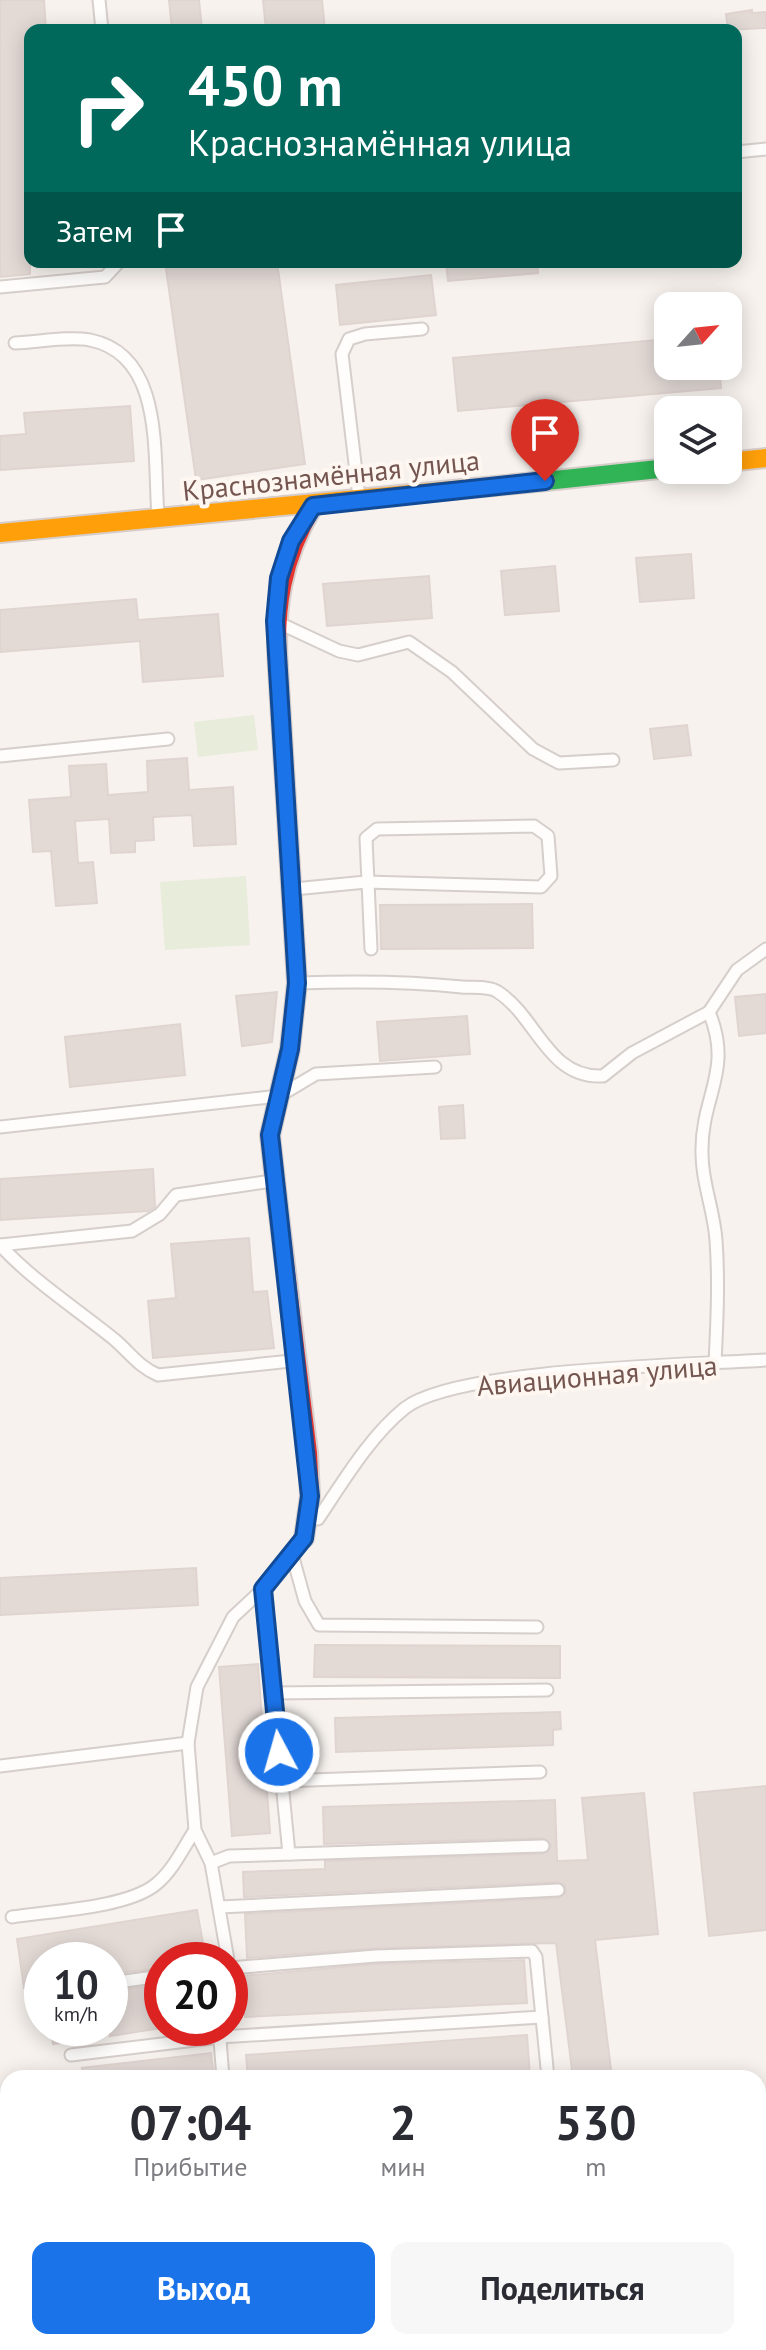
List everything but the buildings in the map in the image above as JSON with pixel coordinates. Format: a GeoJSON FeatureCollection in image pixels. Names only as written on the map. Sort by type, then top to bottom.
{"type":"FeatureCollection","features":[{"type":"Feature","properties":{"kind":"street"},"geometry":{"type":"LineString","coordinates":[[742,461],[766,458]]}},
{"type":"Feature","properties":{"kind":"street","name":"Краснознамённая улица"},"geometry":{"type":"LineString","coordinates":[[0,533],[313,506],[654,470]]}},
{"type":"Feature","properties":{"kind":"street"},"geometry":{"type":"LineString","coordinates":[[304,1538],[310,1496],[309,1467],[294,1361],[270,1135],[290,1049],[297,983],[293,889],[277,694],[275,621],[283,566],[291,541],[313,506]]}},
{"type":"Feature","properties":{"kind":"lane"},"geometry":{"type":"LineString","coordinates":[[99,0],[101,24]]}},
{"type":"Feature","properties":{"kind":"lane"},"geometry":{"type":"LineString","coordinates":[[742,151],[766,149]]}},
{"type":"Feature","properties":{"kind":"lane"},"geometry":{"type":"LineString","coordinates":[[0,287],[105,277],[113,268]]}},
{"type":"Feature","properties":{"kind":"lane"},"geometry":{"type":"LineString","coordinates":[[360,501],[342,354],[349,339],[365,334],[422,329]]}},
{"type":"Feature","properties":{"kind":"lane"},"geometry":{"type":"LineString","coordinates":[[15,343],[87,339],[114,347],[135,367],[148,396],[158,520]]}},
{"type":"Feature","properties":{"kind":"lane"},"geometry":{"type":"LineString","coordinates":[[275,621],[339,651],[358,655],[409,642],[452,672],[533,749],[559,763],[574,765],[613,760]]}},
{"type":"Feature","properties":{"kind":"lane"},"geometry":{"type":"LineString","coordinates":[[0,756],[168,739]]}},
{"type":"Feature","properties":{"kind":"lane"},"geometry":{"type":"LineString","coordinates":[[293,889],[366,882],[541,887],[551,876],[548,836],[534,826],[377,829],[366,838],[366,882],[371,949]]}},
{"type":"Feature","properties":{"kind":"lane"},"geometry":{"type":"LineString","coordinates":[[297,983],[393,980],[497,990],[526,1019],[544,1047],[577,1074],[590,1077],[603,1076],[632,1053],[692,1024],[709,1012],[737,970],[766,949]]}},
{"type":"Feature","properties":{"kind":"lane"},"geometry":{"type":"LineString","coordinates":[[709,1012],[718,1033],[719,1052],[717,1082],[706,1117],[702,1148],[716,1237],[715,1363]]}},
{"type":"Feature","properties":{"kind":"lane"},"geometry":{"type":"LineString","coordinates":[[0,1127],[279,1096],[316,1074],[435,1067]]}},
{"type":"Feature","properties":{"kind":"lane"},"geometry":{"type":"LineString","coordinates":[[273,1181],[176,1195],[160,1214],[132,1231],[0,1245],[17,1263],[121,1346],[143,1369],[158,1375],[294,1361]]}},
{"type":"Feature","properties":{"kind":"lane","name":"Авиационная улица"},"geometry":{"type":"LineString","coordinates":[[195,1830],[188,1743],[197,1687],[214,1648],[233,1617],[263,1589],[292,1554],[345,1479],[406,1407],[452,1389],[524,1377],[766,1360]]}},
{"type":"Feature","properties":{"kind":"lane"},"geometry":{"type":"LineString","coordinates":[[292,1554],[305,1601],[319,1625],[537,1627]]}},
{"type":"Feature","properties":{"kind":"lane"},"geometry":{"type":"LineString","coordinates":[[263,1589],[289,1854]]}},
{"type":"Feature","properties":{"kind":"lane"},"geometry":{"type":"LineString","coordinates":[[273,1693],[547,1690]]}},
{"type":"Feature","properties":{"kind":"lane"},"geometry":{"type":"LineString","coordinates":[[0,1766],[188,1743]]}},
{"type":"Feature","properties":{"kind":"lane"},"geometry":{"type":"LineString","coordinates":[[282,1781],[540,1772]]}},
{"type":"Feature","properties":{"kind":"lane"},"geometry":{"type":"LineString","coordinates":[[195,1830],[211,1863],[225,1942]]}},
{"type":"Feature","properties":{"kind":"lane"},"geometry":{"type":"LineString","coordinates":[[12,1917],[134,1897],[154,1886],[168,1872],[195,1830]]}},
{"type":"Feature","properties":{"kind":"lane"},"geometry":{"type":"LineString","coordinates":[[211,1863],[229,1856],[543,1846]]}},
{"type":"Feature","properties":{"kind":"lane"},"geometry":{"type":"LineString","coordinates":[[220,1907],[558,1890]]}},
{"type":"Feature","properties":{"kind":"lane"},"geometry":{"type":"LineString","coordinates":[[248,1967],[376,1956],[532,1951],[536,1957],[547,2070]]}},
{"type":"Feature","properties":{"kind":"lane"},"geometry":{"type":"LineString","coordinates":[[248,2031],[542,2017]]}},
{"type":"Feature","properties":{"kind":"lane"},"geometry":{"type":"LineString","coordinates":[[71,2055],[144,2044]]}},
{"type":"Feature","properties":{"kind":"lane"},"geometry":{"type":"LineString","coordinates":[[220,2046],[222,2070]]}},
{"type":"Feature","properties":{"kind":"green space"},"geometry":{"type":"Polygon","coordinates":[[[254,715],[258,750],[198,757],[194,722],[254,715]]]}},
{"type":"Feature","properties":{"kind":"green space"},"geometry":{"type":"Polygon","coordinates":[[[246,876],[250,945],[165,950],[160,882],[246,876]]]}},
{"type":"Feature","properties":{"kind":"traffic: fast"},"geometry":{"type":"LineString","coordinates":[[546,481],[654,469]]}},
{"type":"Feature","properties":{"kind":"traffic: slow"},"geometry":{"type":"LineString","coordinates":[[742,461],[766,458]]}},
{"type":"Feature","properties":{"kind":"traffic: slow"},"geometry":{"type":"LineString","coordinates":[[0,533],[546,481]]}},
{"type":"Feature","properties":{"kind":"traffic: slow"},"geometry":{"type":"LineString","coordinates":[[278,668],[297,983],[290,1049],[270,1135],[278,1207]]}},
{"type":"Feature","properties":{"kind":"traffic: jam"},"geometry":{"type":"LineString","coordinates":[[278,668],[277,625],[282,584],[294,545],[313,506]]}},
{"type":"Feature","properties":{"kind":"traffic: jam"},"geometry":{"type":"LineString","coordinates":[[278,1207],[308,1453],[310,1496],[304,1538]]}},
{"type":"Feature","properties":{"kind":"route"},"geometry":{"type":"LineString","coordinates":[[279,1752],[263,1589],[304,1538],[310,1496],[308,1453],[287,1304],[270,1135],[290,1049],[297,983],[295,918],[277,694],[275,621],[279,578],[291,541],[313,506],[545,481]]}}]}
